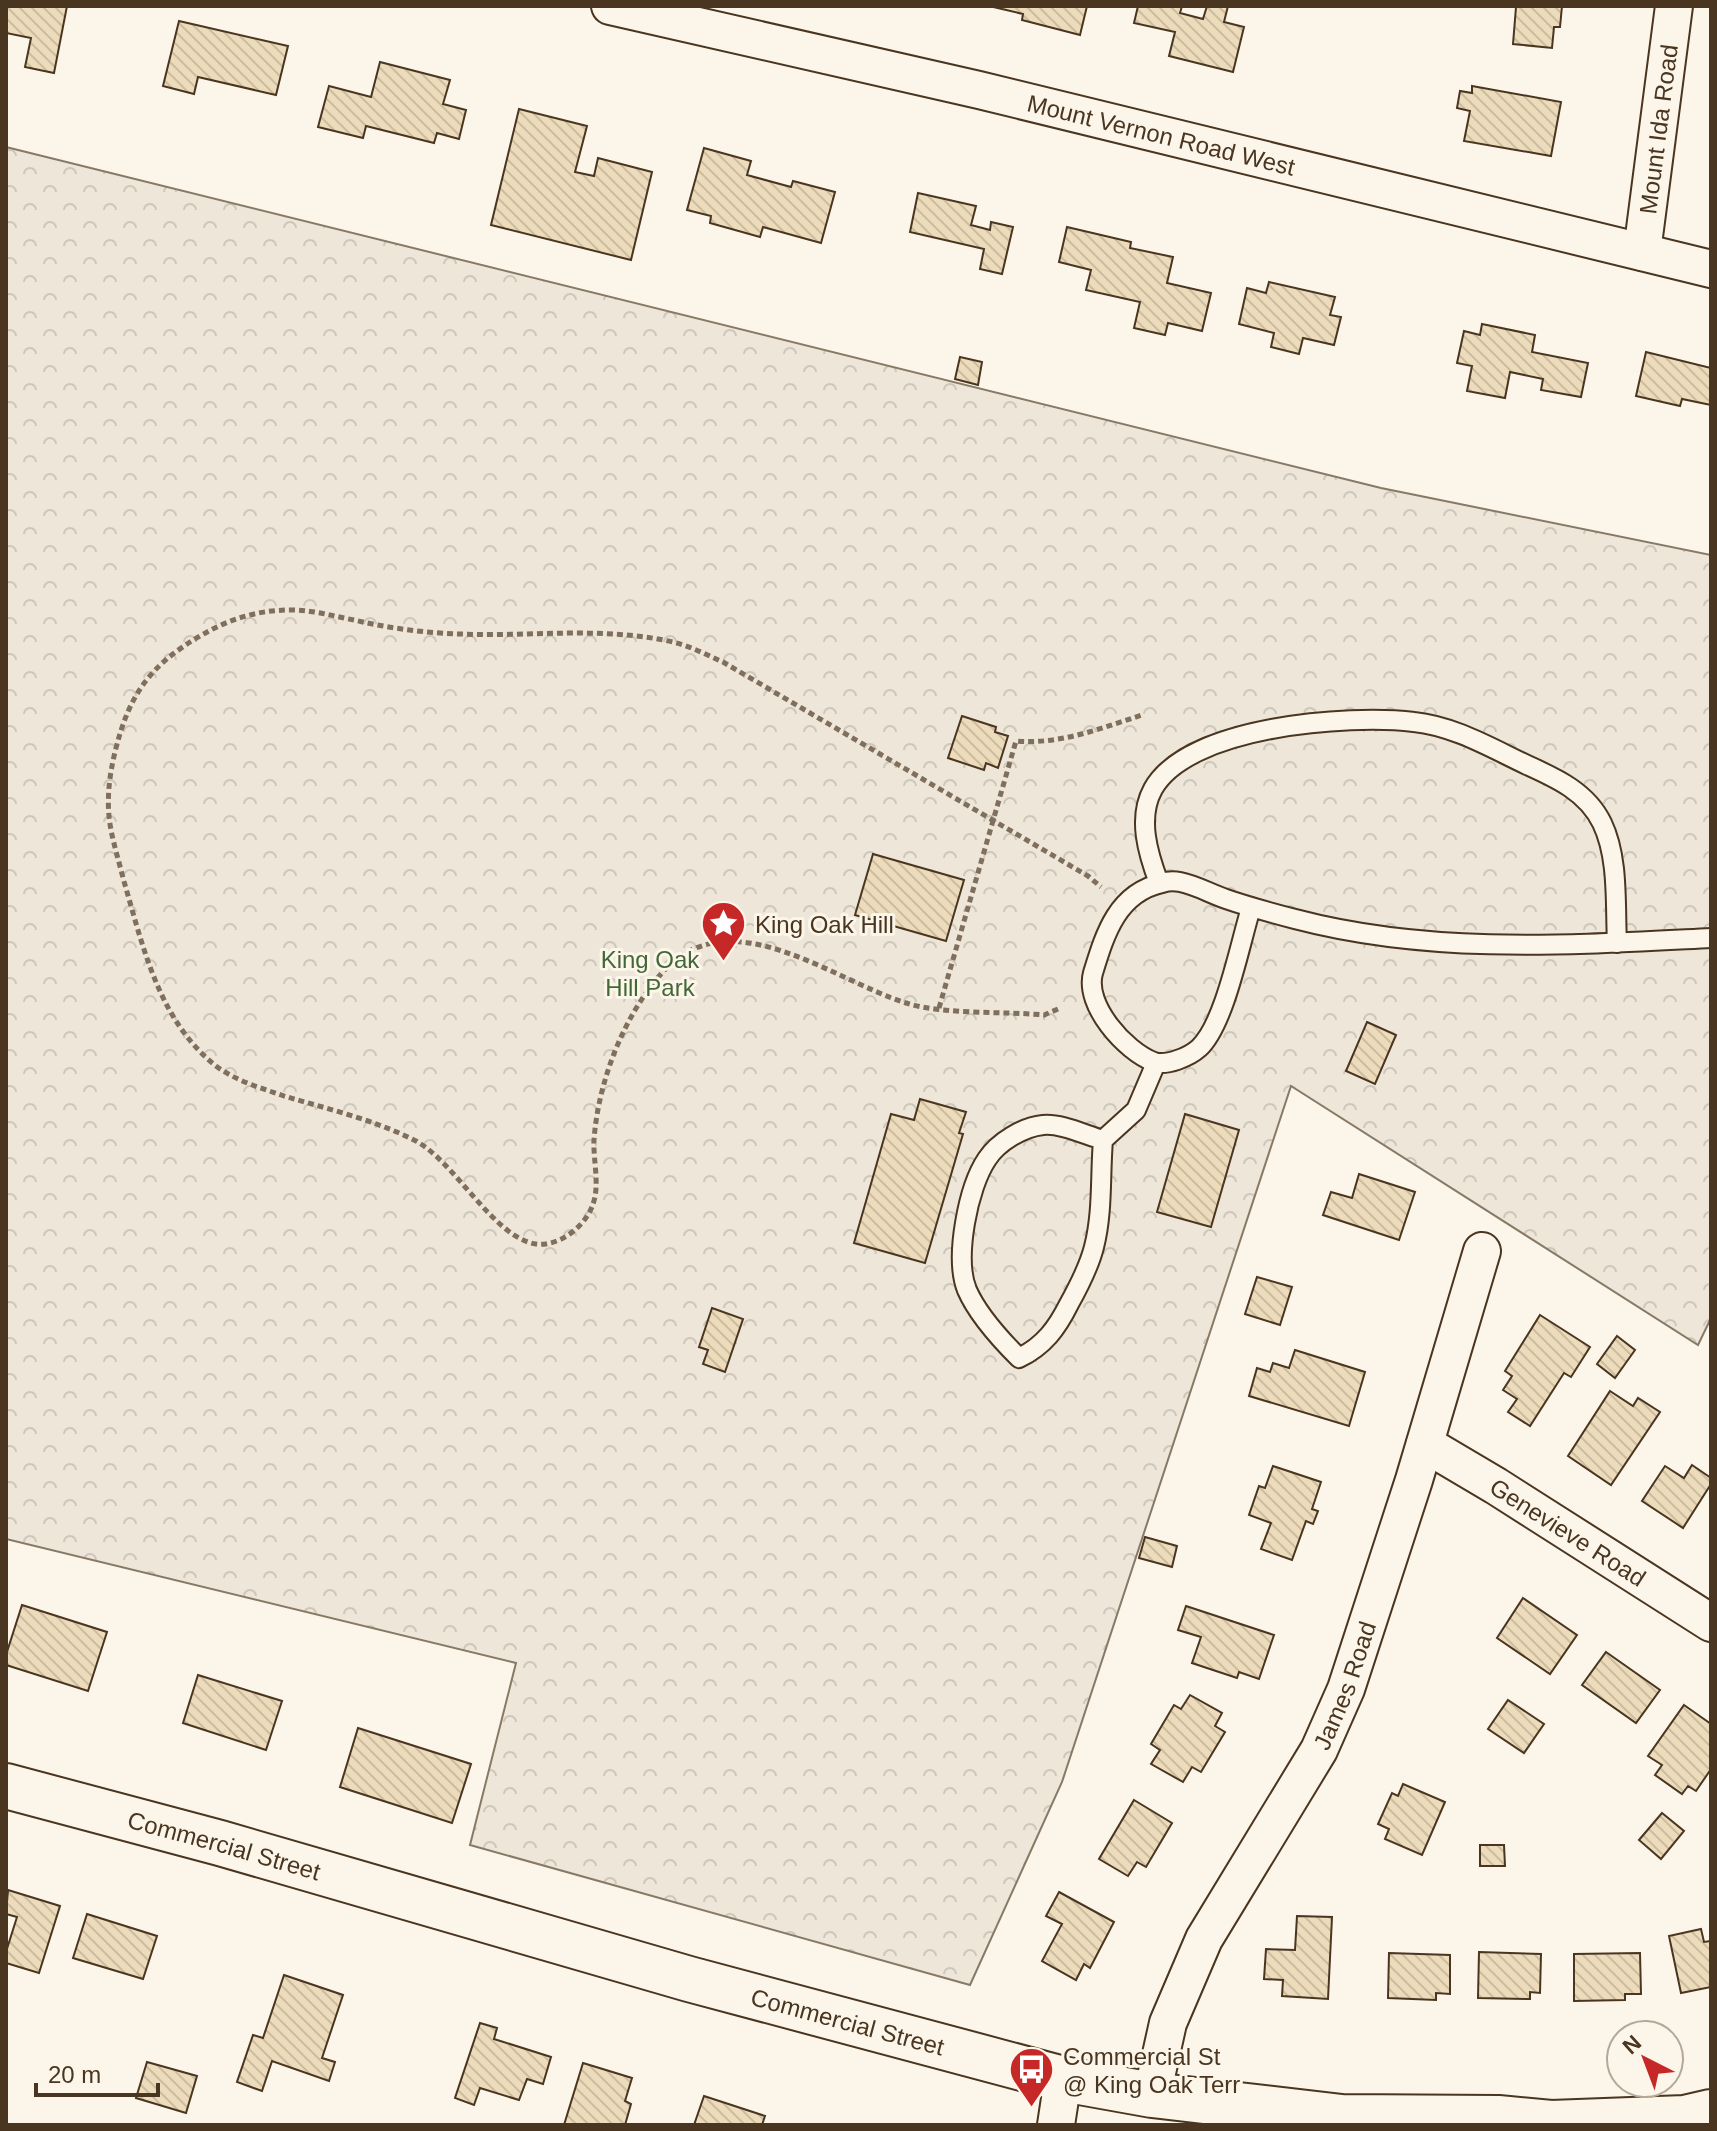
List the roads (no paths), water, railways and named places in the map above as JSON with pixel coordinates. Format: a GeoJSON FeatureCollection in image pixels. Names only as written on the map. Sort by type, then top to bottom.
{"type":"FeatureCollection","features":[{"type":"Feature","properties":{"kind":"main road","name":"Commercial Street"},"geometry":{"type":"LineString","coordinates":[[6,1786],[220,1843],[689,1979],[1063,2079],[1152,2095],[1342,2117],[1551,2124],[1702,2118]]}},
{"type":"Feature","properties":{"kind":"street","name":"Mount Vernon Road West"},"geometry":{"type":"LineString","coordinates":[[610,6],[979,90],[1711,269]]}},
{"type":"Feature","properties":{"kind":"street","name":"Mount Ida Road"},"geometry":{"type":"LineString","coordinates":[[1642,252],[1674,6]]}},
{"type":"Feature","properties":{"kind":"street","name":"James Road"},"geometry":{"type":"LineString","coordinates":[[1152,2095],[1168,2023],[1204,1939],[1319,1750],[1346,1689],[1425,1444],[1482,1251]]}},
{"type":"Feature","properties":{"kind":"street","name":"Genevieve Road"},"geometry":{"type":"LineString","coordinates":[[1425,1444],[1711,1623]]}},
{"type":"Feature","properties":{"kind":"street"},"geometry":{"type":"LineString","coordinates":[[1056,2125],[1063,2079]]}},
{"type":"Feature","properties":{"kind":"lane"},"geometry":{"type":"LineString","coordinates":[[1159,883],[1147,841],[1147,807],[1157,784],[1175,763],[1235,737],[1328,720],[1416,722],[1459,733],[1562,781],[1593,809],[1603,824],[1612,855],[1617,943]]}},
{"type":"Feature","properties":{"kind":"lane"},"geometry":{"type":"LineString","coordinates":[[1251,908],[1214,1030],[1198,1050],[1178,1060],[1156,1063],[1136,1050],[1102,1016],[1091,990],[1105,938],[1118,909],[1159,883],[1180,882],[1251,908],[1310,923],[1438,944],[1547,945],[1711,938]]}},
{"type":"Feature","properties":{"kind":"lane"},"geometry":{"type":"LineString","coordinates":[[1103,1140],[1046,1124],[1025,1129],[1002,1143],[987,1158],[978,1176],[961,1239],[960,1264],[967,1291],[998,1337],[1019,1358],[1044,1343],[1058,1326],[1082,1279],[1095,1246],[1103,1140],[1136,1110],[1156,1063]]}},
{"type":"Feature","properties":{"kind":"place","name":"King Oak Hill"},"geometry":{"type":"Point","coordinates":[724,963]}},
{"type":"Feature","properties":{"kind":"place","name":"Commercial St @ King Oak Terr"},"geometry":{"type":"Point","coordinates":[1032,2109]}},
{"type":"Feature","properties":{"kind":"park label","name":"King Oak Hill Park"},"geometry":{"type":"Point","coordinates":[650,973]}}]}
